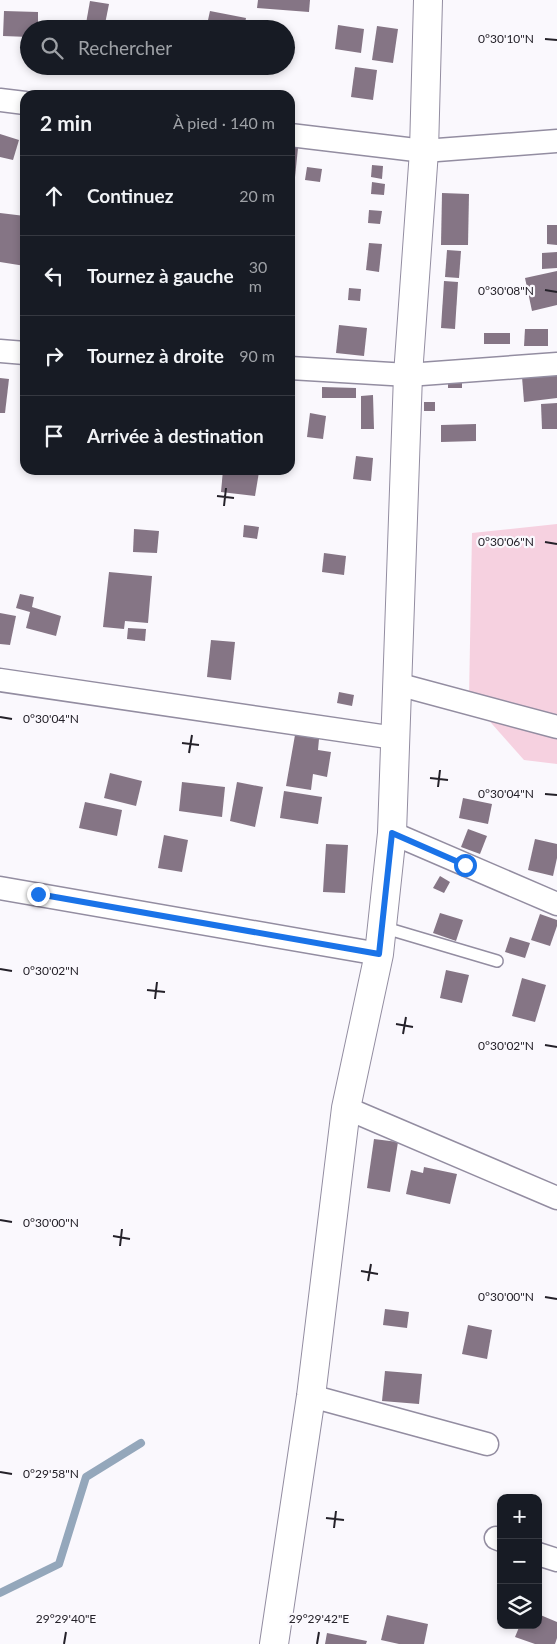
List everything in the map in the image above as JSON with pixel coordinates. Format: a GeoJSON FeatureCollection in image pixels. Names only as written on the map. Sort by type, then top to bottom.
{"type":"FeatureCollection","features":[{"type":"Feature","properties":{"kind":"street"},"geometry":{"type":"LineString","coordinates":[[274,1644],[311,1396],[346,1108],[379,954],[392,833],[408,376],[424,151],[428,0]]}},
{"type":"Feature","properties":{"kind":"street"},"geometry":{"type":"LineString","coordinates":[[0,100],[20,102]]}},
{"type":"Feature","properties":{"kind":"street"},"geometry":{"type":"LineString","coordinates":[[295,135],[424,151],[557,141]]}},
{"type":"Feature","properties":{"kind":"street"},"geometry":{"type":"LineString","coordinates":[[0,351],[20,352]]}},
{"type":"Feature","properties":{"kind":"street"},"geometry":{"type":"LineString","coordinates":[[295,368],[408,376],[557,364]]}},
{"type":"Feature","properties":{"kind":"street"},"geometry":{"type":"LineString","coordinates":[[0,680],[395,738]]}},
{"type":"Feature","properties":{"kind":"street"},"geometry":{"type":"LineString","coordinates":[[397,684],[557,727]]}},
{"type":"Feature","properties":{"kind":"street"},"geometry":{"type":"LineString","coordinates":[[392,833],[557,904]]}},
{"type":"Feature","properties":{"kind":"street"},"geometry":{"type":"LineString","coordinates":[[0,888],[379,954]]}},
{"type":"Feature","properties":{"kind":"street"},"geometry":{"type":"LineString","coordinates":[[346,1108],[557,1198]]}},
{"type":"Feature","properties":{"kind":"street"},"geometry":{"type":"LineString","coordinates":[[311,1396],[487,1444]]}},
{"type":"Feature","properties":{"kind":"street"},"geometry":{"type":"LineString","coordinates":[[542,1555],[557,1560]]}},
{"type":"Feature","properties":{"kind":"lane"},"geometry":{"type":"LineString","coordinates":[[382,927],[497,961]]}},
{"type":"Feature","properties":{"kind":"shaded area"},"geometry":{"type":"Polygon","coordinates":[[[557,524],[557,764],[524,760],[469,698],[472,533],[557,524]]]}},
{"type":"Feature","properties":{"kind":"building"},"geometry":{"type":"Polygon","coordinates":[[[258,0],[310,0],[309,12],[257,8],[258,0]]]}},
{"type":"Feature","properties":{"kind":"building"},"geometry":{"type":"Polygon","coordinates":[[[90,1],[109,4],[106,20],[87,20],[90,1]]]}},
{"type":"Feature","properties":{"kind":"building"},"geometry":{"type":"Polygon","coordinates":[[[4,11],[38,12],[38,20],[20,20],[20,37],[3,36],[4,11]]]}},
{"type":"Feature","properties":{"kind":"building"},"geometry":{"type":"Polygon","coordinates":[[[210,11],[246,18],[246,20],[208,20],[210,11]]]}},
{"type":"Feature","properties":{"kind":"building"},"geometry":{"type":"Polygon","coordinates":[[[338,25],[364,29],[361,53],[335,49],[338,25]]]}},
{"type":"Feature","properties":{"kind":"building"},"geometry":{"type":"Polygon","coordinates":[[[377,26],[398,29],[393,63],[372,60],[377,26]]]}},
{"type":"Feature","properties":{"kind":"building"},"geometry":{"type":"Polygon","coordinates":[[[355,67],[377,70],[373,100],[351,97],[355,67]]]}},
{"type":"Feature","properties":{"kind":"building"},"geometry":{"type":"Polygon","coordinates":[[[0,134],[19,140],[13,160],[0,157],[0,134]]]}},
{"type":"Feature","properties":{"kind":"building"},"geometry":{"type":"Polygon","coordinates":[[[295,148],[298,148],[295,177],[295,148]]]}},
{"type":"Feature","properties":{"kind":"building"},"geometry":{"type":"Polygon","coordinates":[[[372,165],[383,166],[382,179],[371,177],[372,165]]]}},
{"type":"Feature","properties":{"kind":"building"},"geometry":{"type":"Polygon","coordinates":[[[307,167],[322,169],[320,182],[305,180],[307,167]]]}},
{"type":"Feature","properties":{"kind":"building"},"geometry":{"type":"Polygon","coordinates":[[[372,182],[385,184],[384,195],[371,194],[372,182]]]}},
{"type":"Feature","properties":{"kind":"building"},"geometry":{"type":"Polygon","coordinates":[[[442,193],[469,194],[468,245],[441,245],[442,193]]]}},
{"type":"Feature","properties":{"kind":"building"},"geometry":{"type":"Polygon","coordinates":[[[369,210],[382,211],[380,224],[368,223],[369,210]]]}},
{"type":"Feature","properties":{"kind":"building"},"geometry":{"type":"Polygon","coordinates":[[[0,213],[20,215],[20,265],[0,262],[0,213]]]}},
{"type":"Feature","properties":{"kind":"building"},"geometry":{"type":"Polygon","coordinates":[[[547,225],[557,225],[557,245],[547,244],[547,225]]]}},
{"type":"Feature","properties":{"kind":"building"},"geometry":{"type":"Polygon","coordinates":[[[369,243],[382,244],[379,272],[366,270],[369,243]]]}},
{"type":"Feature","properties":{"kind":"building"},"geometry":{"type":"Polygon","coordinates":[[[447,250],[461,251],[459,278],[445,277],[447,250]]]}},
{"type":"Feature","properties":{"kind":"building"},"geometry":{"type":"Polygon","coordinates":[[[557,252],[557,268],[542,269],[542,253],[557,252]]]}},
{"type":"Feature","properties":{"kind":"building"},"geometry":{"type":"Polygon","coordinates":[[[557,271],[557,305],[532,311],[525,278],[557,271]]]}},
{"type":"Feature","properties":{"kind":"building"},"geometry":{"type":"Polygon","coordinates":[[[444,281],[458,282],[455,329],[441,328],[444,281]]]}},
{"type":"Feature","properties":{"kind":"building"},"geometry":{"type":"Polygon","coordinates":[[[349,288],[361,289],[360,301],[348,300],[349,288]]]}},
{"type":"Feature","properties":{"kind":"building"},"geometry":{"type":"Polygon","coordinates":[[[339,325],[367,328],[364,356],[336,353],[339,325]]]}},
{"type":"Feature","properties":{"kind":"building"},"geometry":{"type":"Polygon","coordinates":[[[525,329],[548,329],[548,346],[524,346],[525,329]]]}},
{"type":"Feature","properties":{"kind":"building"},"geometry":{"type":"Polygon","coordinates":[[[484,333],[510,333],[510,344],[484,344],[484,333]]]}},
{"type":"Feature","properties":{"kind":"building"},"geometry":{"type":"Polygon","coordinates":[[[557,373],[557,398],[524,402],[522,377],[557,373]]]}},
{"type":"Feature","properties":{"kind":"building"},"geometry":{"type":"Polygon","coordinates":[[[0,378],[9,379],[5,413],[0,413],[0,378]]]}},
{"type":"Feature","properties":{"kind":"building"},"geometry":{"type":"Polygon","coordinates":[[[448,378],[462,378],[462,388],[448,388],[448,378]]]}},
{"type":"Feature","properties":{"kind":"building"},"geometry":{"type":"Polygon","coordinates":[[[322,387],[356,388],[356,398],[322,398],[322,387]]]}},
{"type":"Feature","properties":{"kind":"building"},"geometry":{"type":"Polygon","coordinates":[[[373,395],[374,429],[361,429],[361,396],[373,395]]]}},
{"type":"Feature","properties":{"kind":"building"},"geometry":{"type":"Polygon","coordinates":[[[424,402],[435,402],[435,411],[424,411],[424,402]]]}},
{"type":"Feature","properties":{"kind":"building"},"geometry":{"type":"Polygon","coordinates":[[[557,403],[557,429],[542,429],[541,404],[557,403]]]}},
{"type":"Feature","properties":{"kind":"building"},"geometry":{"type":"Polygon","coordinates":[[[310,413],[326,416],[323,439],[307,437],[310,413]]]}},
{"type":"Feature","properties":{"kind":"building"},"geometry":{"type":"Polygon","coordinates":[[[476,424],[476,441],[441,442],[441,425],[476,424]]]}},
{"type":"Feature","properties":{"kind":"building"},"geometry":{"type":"Polygon","coordinates":[[[356,456],[373,458],[371,481],[353,479],[356,456]]]}},
{"type":"Feature","properties":{"kind":"building"},"geometry":{"type":"Polygon","coordinates":[[[223,475],[258,475],[255,496],[221,492],[223,475]]]}},
{"type":"Feature","properties":{"kind":"building"},"geometry":{"type":"Polygon","coordinates":[[[244,525],[259,527],[257,539],[243,537],[244,525]]]}},
{"type":"Feature","properties":{"kind":"building"},"geometry":{"type":"Polygon","coordinates":[[[134,529],[159,531],[157,553],[133,552],[134,529]]]}},
{"type":"Feature","properties":{"kind":"building"},"geometry":{"type":"Polygon","coordinates":[[[324,553],[346,556],[344,575],[322,572],[324,553]]]}},
{"type":"Feature","properties":{"kind":"building"},"geometry":{"type":"Polygon","coordinates":[[[109,572],[152,576],[148,623],[125,621],[124,629],[103,627],[109,572]]]}},
{"type":"Feature","properties":{"kind":"building"},"geometry":{"type":"Polygon","coordinates":[[[20,594],[34,597],[32,607],[61,616],[56,636],[26,628],[30,612],[16,608],[20,594]]]}},
{"type":"Feature","properties":{"kind":"building"},"geometry":{"type":"Polygon","coordinates":[[[0,613],[16,616],[10,645],[0,644],[0,613]]]}},
{"type":"Feature","properties":{"kind":"building"},"geometry":{"type":"Polygon","coordinates":[[[128,628],[146,629],[145,641],[127,639],[128,628]]]}},
{"type":"Feature","properties":{"kind":"building"},"geometry":{"type":"Polygon","coordinates":[[[211,640],[235,642],[231,680],[207,677],[211,640]]]}},
{"type":"Feature","properties":{"kind":"building"},"geometry":{"type":"Polygon","coordinates":[[[339,692],[354,695],[352,706],[337,703],[339,692]]]}},
{"type":"Feature","properties":{"kind":"building"},"geometry":{"type":"Polygon","coordinates":[[[295,735],[319,739],[318,750],[331,752],[327,777],[313,774],[311,790],[286,786],[295,735]]]}},
{"type":"Feature","properties":{"kind":"building"},"geometry":{"type":"Polygon","coordinates":[[[110,773],[142,781],[136,806],[104,798],[110,773]]]}},
{"type":"Feature","properties":{"kind":"building"},"geometry":{"type":"Polygon","coordinates":[[[182,782],[225,787],[222,817],[179,811],[182,782]]]}},
{"type":"Feature","properties":{"kind":"building"},"geometry":{"type":"Polygon","coordinates":[[[237,782],[263,787],[255,827],[230,821],[237,782]]]}},
{"type":"Feature","properties":{"kind":"building"},"geometry":{"type":"Polygon","coordinates":[[[284,791],[322,797],[318,824],[280,818],[284,791]]]}},
{"type":"Feature","properties":{"kind":"building"},"geometry":{"type":"Polygon","coordinates":[[[463,798],[492,804],[488,824],[459,818],[463,798]]]}},
{"type":"Feature","properties":{"kind":"building"},"geometry":{"type":"Polygon","coordinates":[[[85,802],[122,810],[117,836],[79,828],[85,802]]]}},
{"type":"Feature","properties":{"kind":"building"},"geometry":{"type":"Polygon","coordinates":[[[468,829],[487,836],[480,854],[461,847],[468,829]]]}},
{"type":"Feature","properties":{"kind":"building"},"geometry":{"type":"Polygon","coordinates":[[[164,835],[188,840],[182,872],[158,868],[164,835]]]}},
{"type":"Feature","properties":{"kind":"building"},"geometry":{"type":"Polygon","coordinates":[[[535,839],[557,844],[557,858],[553,876],[528,870],[535,839]]]}},
{"type":"Feature","properties":{"kind":"building"},"geometry":{"type":"Polygon","coordinates":[[[326,844],[348,845],[345,893],[323,892],[326,844]]]}},
{"type":"Feature","properties":{"kind":"building"},"geometry":{"type":"Polygon","coordinates":[[[440,876],[450,882],[444,893],[433,888],[440,876]]]}},
{"type":"Feature","properties":{"kind":"building"},"geometry":{"type":"Polygon","coordinates":[[[440,913],[463,920],[456,941],[433,933],[440,913]]]}},
{"type":"Feature","properties":{"kind":"building"},"geometry":{"type":"Polygon","coordinates":[[[540,914],[557,920],[557,926],[550,946],[531,940],[540,914]]]}},
{"type":"Feature","properties":{"kind":"building"},"geometry":{"type":"Polygon","coordinates":[[[510,937],[530,943],[525,958],[505,952],[510,937]]]}},
{"type":"Feature","properties":{"kind":"building"},"geometry":{"type":"Polygon","coordinates":[[[446,970],[469,975],[462,1003],[440,998],[446,970]]]}},
{"type":"Feature","properties":{"kind":"building"},"geometry":{"type":"Polygon","coordinates":[[[522,978],[546,985],[535,1022],[512,1016],[522,978]]]}},
{"type":"Feature","properties":{"kind":"building"},"geometry":{"type":"Polygon","coordinates":[[[374,1139],[398,1142],[390,1192],[367,1188],[374,1139]]]}},
{"type":"Feature","properties":{"kind":"building"},"geometry":{"type":"Polygon","coordinates":[[[424,1167],[457,1174],[450,1204],[406,1194],[411,1170],[423,1173],[424,1167]]]}},
{"type":"Feature","properties":{"kind":"building"},"geometry":{"type":"Polygon","coordinates":[[[385,1309],[409,1312],[407,1328],[383,1325],[385,1309]]]}},
{"type":"Feature","properties":{"kind":"building"},"geometry":{"type":"Polygon","coordinates":[[[468,1325],[492,1330],[487,1359],[462,1354],[468,1325]]]}},
{"type":"Feature","properties":{"kind":"building"},"geometry":{"type":"Polygon","coordinates":[[[385,1371],[422,1374],[419,1404],[382,1401],[385,1371]]]}},
{"type":"Feature","properties":{"kind":"building"},"geometry":{"type":"Polygon","coordinates":[[[387,1615],[428,1624],[424,1644],[399,1644],[381,1640],[387,1615]]]}},
{"type":"Feature","properties":{"kind":"building"},"geometry":{"type":"Polygon","coordinates":[[[542,1616],[557,1622],[555,1644],[535,1644],[515,1637],[518,1629],[542,1629],[542,1616]]]}},
{"type":"Feature","properties":{"kind":"building"},"geometry":{"type":"Polygon","coordinates":[[[327,1633],[367,1641],[366,1644],[325,1644],[327,1633]]]}},
{"type":"Feature","properties":{"kind":"waterway"},"geometry":{"type":"LineString","coordinates":[[0,1593],[59,1564],[86,1477],[141,1443]]}},
{"type":"Feature","properties":{"kind":"route"},"geometry":{"type":"LineString","coordinates":[[38,894],[379,954],[392,833],[465,865]]}}]}
